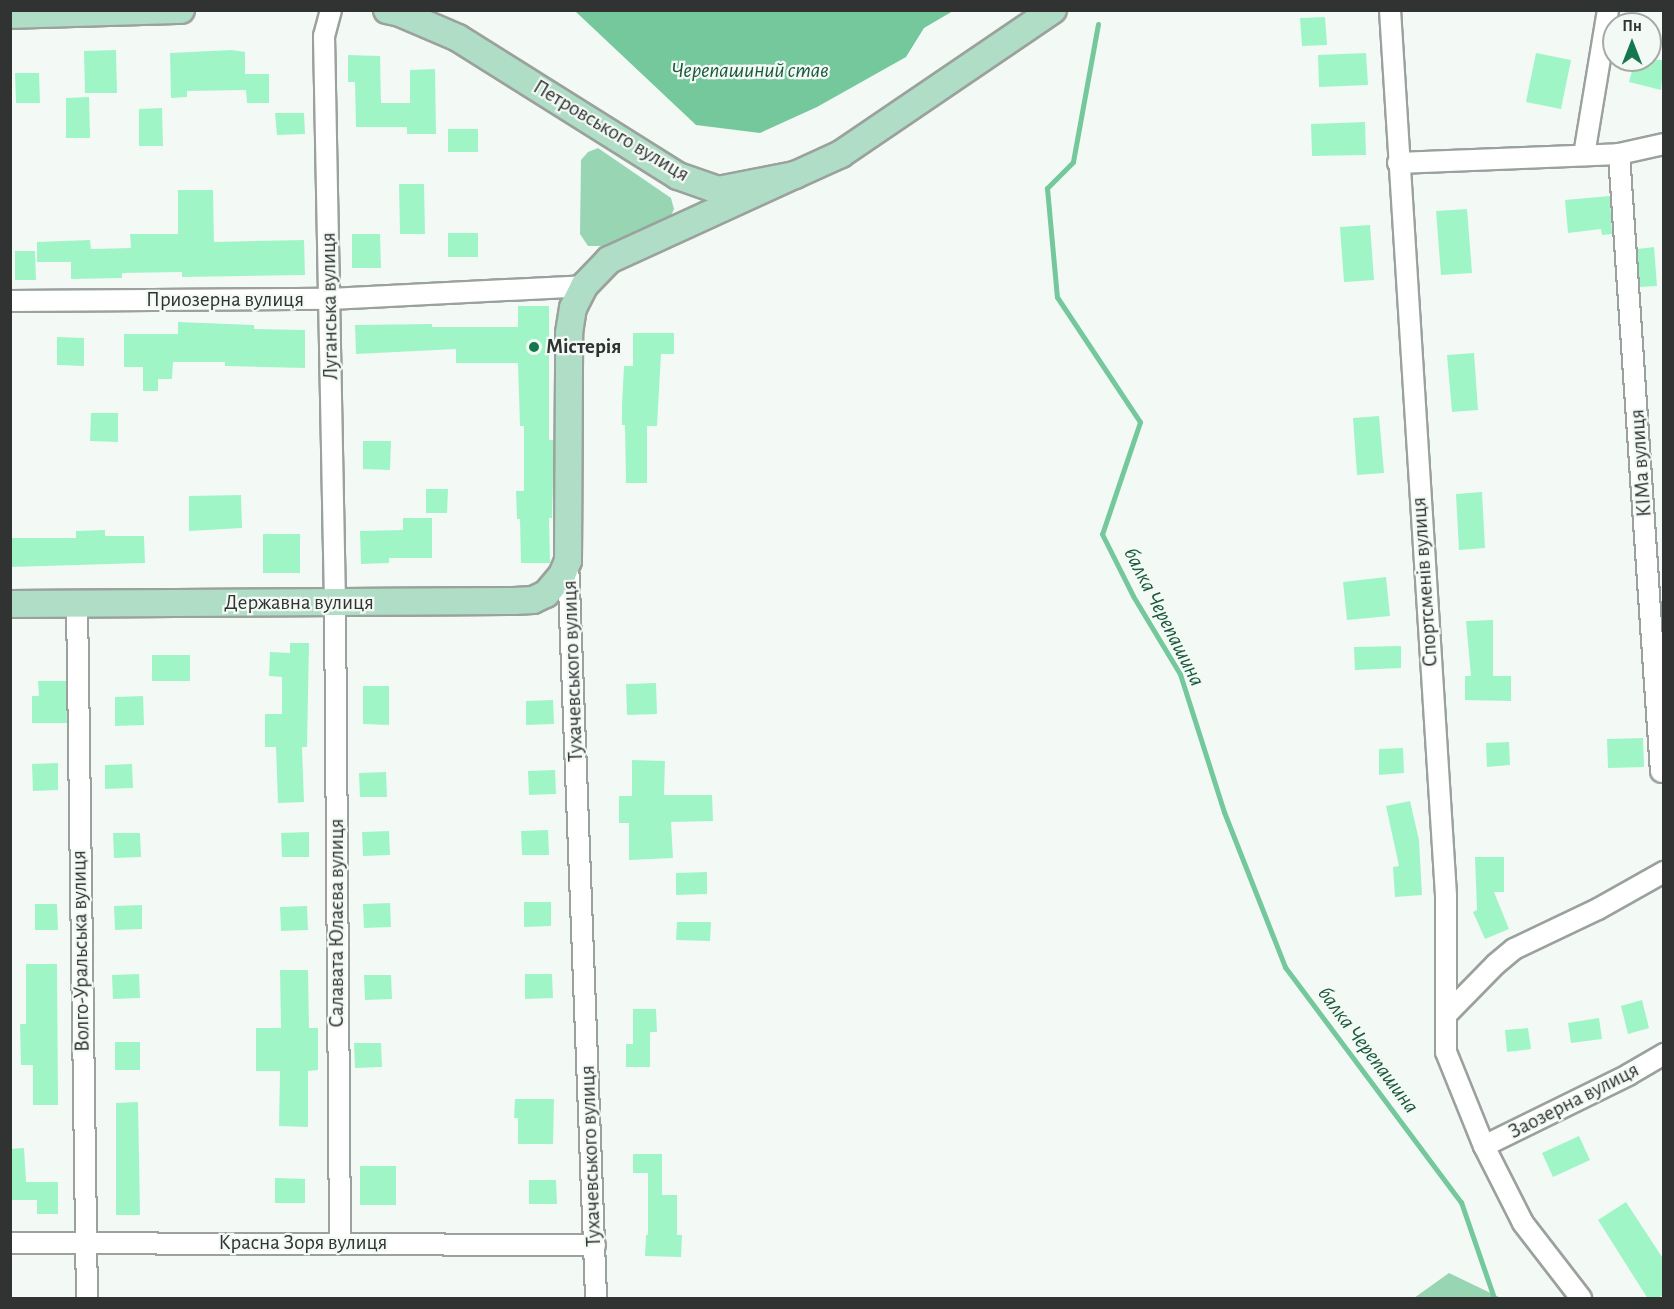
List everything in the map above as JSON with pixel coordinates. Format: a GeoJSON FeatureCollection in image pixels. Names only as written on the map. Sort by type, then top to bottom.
{"type":"FeatureCollection","features":[{"type":"Feature","properties":{"kind":"main road"},"geometry":{"type":"LineString","coordinates":[[10,15],[181,10]]}},
{"type":"Feature","properties":{"kind":"main road","name":"Петровського вулиця"},"geometry":{"type":"LineString","coordinates":[[387,10],[400,13],[458,38],[678,176],[718,190],[795,175],[841,154],[1053,10]]}},
{"type":"Feature","properties":{"kind":"main road","name":"Тухачевського вулиця"},"geometry":{"type":"LineString","coordinates":[[568,561],[569,333],[573,308],[584,286],[609,260],[795,175]]}},
{"type":"Feature","properties":{"kind":"main road","name":"Державна вулиця"},"geometry":{"type":"LineString","coordinates":[[10,604],[532,600],[553,587],[568,561]]}},
{"type":"Feature","properties":{"kind":"street","name":"Луганська вулиця"},"geometry":{"type":"LineString","coordinates":[[331,10],[324,36],[335,603]]}},
{"type":"Feature","properties":{"kind":"street","name":"Спортсменів вулиця"},"geometry":{"type":"LineString","coordinates":[[1390,10],[1446,896],[1446,1052],[1484,1146],[1523,1223],[1581,1299]]}},
{"type":"Feature","properties":{"kind":"street"},"geometry":{"type":"LineString","coordinates":[[1584,155],[1608,10]]}},
{"type":"Feature","properties":{"kind":"street"},"geometry":{"type":"LineString","coordinates":[[1398,163],[1619,154],[1664,144]]}},
{"type":"Feature","properties":{"kind":"street","name":"КІМа вулиця"},"geometry":{"type":"LineString","coordinates":[[1619,154],[1656,580],[1661,772]]}},
{"type":"Feature","properties":{"kind":"street","name":"Приозерна вулиця"},"geometry":{"type":"LineString","coordinates":[[10,301],[330,299],[584,286]]}},
{"type":"Feature","properties":{"kind":"street","name":"Тухачевського вулиця"},"geometry":{"type":"LineString","coordinates":[[568,561],[596,1299]]}},
{"type":"Feature","properties":{"kind":"street","name":"Волго-Уральська вулиця"},"geometry":{"type":"LineString","coordinates":[[77,603],[87,1299]]}},
{"type":"Feature","properties":{"kind":"street","name":"Салавата Юлаєва вулиця"},"geometry":{"type":"LineString","coordinates":[[335,603],[340,1243]]}},
{"type":"Feature","properties":{"kind":"street"},"geometry":{"type":"LineString","coordinates":[[1446,1015],[1514,949],[1599,909],[1664,872]]}},
{"type":"Feature","properties":{"kind":"street","name":"Заозерна вулиця"},"geometry":{"type":"LineString","coordinates":[[1484,1146],[1628,1075],[1664,1054]]}},
{"type":"Feature","properties":{"kind":"street","name":"Красна Зоря вулиця"},"geometry":{"type":"LineString","coordinates":[[10,1243],[595,1245]]}},
{"type":"Feature","properties":{"kind":"shaded area"},"geometry":{"type":"Polygon","coordinates":[[[598,148],[671,198],[674,209],[670,218],[604,246],[588,246],[580,234],[581,160],[588,152],[598,148]]]}},
{"type":"Feature","properties":{"kind":"shaded area"},"geometry":{"type":"Polygon","coordinates":[[[1449,1273],[1501,1298],[1414,1298],[1449,1273]]]}},
{"type":"Feature","properties":{"kind":"water","name":"Черепашиний став"},"geometry":{"type":"Polygon","coordinates":[[[575,11],[953,11],[924,28],[906,57],[817,107],[760,133],[696,125],[575,11]]]}},
{"type":"Feature","properties":{"kind":"building"},"geometry":{"type":"Polygon","coordinates":[[[1325,17],[1327,45],[1302,46],[1300,18],[1325,17]]]}},
{"type":"Feature","properties":{"kind":"building"},"geometry":{"type":"Polygon","coordinates":[[[116,50],[117,93],[85,93],[84,51],[116,50]]]}},
{"type":"Feature","properties":{"kind":"building"},"geometry":{"type":"Polygon","coordinates":[[[232,50],[245,52],[245,74],[269,74],[269,103],[247,103],[246,90],[187,91],[187,97],[171,98],[170,53],[232,50]]]}},
{"type":"Feature","properties":{"kind":"building"},"geometry":{"type":"Polygon","coordinates":[[[1366,53],[1368,85],[1319,87],[1318,55],[1366,53]]]}},
{"type":"Feature","properties":{"kind":"building"},"geometry":{"type":"Polygon","coordinates":[[[1536,53],[1571,60],[1561,109],[1526,102],[1536,53]]]}},
{"type":"Feature","properties":{"kind":"building"},"geometry":{"type":"Polygon","coordinates":[[[348,55],[380,56],[381,103],[410,103],[410,70],[435,69],[436,134],[407,134],[407,127],[356,127],[355,82],[348,82],[348,55]]]}},
{"type":"Feature","properties":{"kind":"building"},"geometry":{"type":"Polygon","coordinates":[[[1662,60],[1664,60],[1661,90],[1629,82],[1632,72],[1662,72],[1662,60]]]}},
{"type":"Feature","properties":{"kind":"building"},"geometry":{"type":"Polygon","coordinates":[[[15,73],[39,73],[40,103],[16,103],[15,73]]]}},
{"type":"Feature","properties":{"kind":"building"},"geometry":{"type":"Polygon","coordinates":[[[89,97],[90,138],[66,138],[66,98],[89,97]]]}},
{"type":"Feature","properties":{"kind":"building"},"geometry":{"type":"Polygon","coordinates":[[[162,108],[163,146],[139,146],[139,109],[162,108]]]}},
{"type":"Feature","properties":{"kind":"building"},"geometry":{"type":"Polygon","coordinates":[[[275,113],[304,113],[305,134],[277,135],[275,113]]]}},
{"type":"Feature","properties":{"kind":"building"},"geometry":{"type":"Polygon","coordinates":[[[1365,122],[1366,155],[1312,156],[1311,124],[1365,122]]]}},
{"type":"Feature","properties":{"kind":"building"},"geometry":{"type":"Polygon","coordinates":[[[448,129],[478,129],[478,152],[448,152],[448,129]]]}},
{"type":"Feature","properties":{"kind":"building"},"geometry":{"type":"Polygon","coordinates":[[[399,184],[424,184],[425,234],[400,234],[399,184]]]}},
{"type":"Feature","properties":{"kind":"building"},"geometry":{"type":"Polygon","coordinates":[[[178,190],[213,190],[214,242],[304,240],[305,275],[182,277],[182,272],[122,273],[122,278],[71,279],[71,262],[37,262],[37,242],[90,240],[91,249],[131,248],[130,234],[178,234],[178,190]]]}},
{"type":"Feature","properties":{"kind":"building"},"geometry":{"type":"Polygon","coordinates":[[[1610,196],[1612,234],[1602,235],[1601,229],[1568,233],[1565,200],[1610,196]]]}},
{"type":"Feature","properties":{"kind":"building"},"geometry":{"type":"Polygon","coordinates":[[[1467,209],[1472,273],[1441,275],[1436,211],[1467,209]]]}},
{"type":"Feature","properties":{"kind":"building"},"geometry":{"type":"Polygon","coordinates":[[[1370,225],[1374,280],[1344,282],[1340,227],[1370,225]]]}},
{"type":"Feature","properties":{"kind":"building"},"geometry":{"type":"Polygon","coordinates":[[[448,233],[478,233],[478,257],[448,257],[448,233]]]}},
{"type":"Feature","properties":{"kind":"building"},"geometry":{"type":"Polygon","coordinates":[[[352,234],[380,234],[381,268],[352,268],[352,234]]]}},
{"type":"Feature","properties":{"kind":"building"},"geometry":{"type":"Polygon","coordinates":[[[1654,247],[1657,286],[1640,287],[1637,249],[1654,247]]]}},
{"type":"Feature","properties":{"kind":"building"},"geometry":{"type":"Polygon","coordinates":[[[15,251],[35,251],[36,280],[15,280],[15,251]]]}},
{"type":"Feature","properties":{"kind":"building"},"geometry":{"type":"Polygon","coordinates":[[[518,306],[549,306],[549,440],[554,440],[552,518],[549,518],[550,563],[521,563],[520,519],[517,519],[516,491],[524,491],[524,426],[520,426],[518,363],[456,363],[456,349],[356,354],[355,325],[432,324],[432,327],[518,327],[518,306]]]}},
{"type":"Feature","properties":{"kind":"building"},"geometry":{"type":"Polygon","coordinates":[[[178,322],[254,325],[254,329],[305,330],[305,368],[225,366],[225,362],[173,362],[172,379],[158,379],[158,391],[143,391],[143,367],[124,367],[124,334],[178,334],[178,322]]]}},
{"type":"Feature","properties":{"kind":"building"},"geometry":{"type":"Polygon","coordinates":[[[633,333],[674,333],[674,354],[661,354],[657,426],[647,426],[647,483],[626,483],[625,425],[622,425],[622,404],[624,366],[633,366],[633,333]]]}},
{"type":"Feature","properties":{"kind":"building"},"geometry":{"type":"Polygon","coordinates":[[[57,337],[84,338],[84,366],[57,365],[57,337]]]}},
{"type":"Feature","properties":{"kind":"building"},"geometry":{"type":"Polygon","coordinates":[[[1474,353],[1478,410],[1452,412],[1447,355],[1474,353]]]}},
{"type":"Feature","properties":{"kind":"building"},"geometry":{"type":"Polygon","coordinates":[[[91,413],[118,413],[118,442],[90,441],[91,413]]]}},
{"type":"Feature","properties":{"kind":"building"},"geometry":{"type":"Polygon","coordinates":[[[1379,416],[1384,473],[1357,475],[1353,418],[1379,416]]]}},
{"type":"Feature","properties":{"kind":"building"},"geometry":{"type":"Polygon","coordinates":[[[363,441],[391,441],[390,470],[363,469],[363,441]]]}},
{"type":"Feature","properties":{"kind":"building"},"geometry":{"type":"Polygon","coordinates":[[[426,489],[448,489],[447,513],[426,513],[426,489]]]}},
{"type":"Feature","properties":{"kind":"building"},"geometry":{"type":"Polygon","coordinates":[[[1482,492],[1485,548],[1459,550],[1456,494],[1482,492]]]}},
{"type":"Feature","properties":{"kind":"building"},"geometry":{"type":"Polygon","coordinates":[[[241,495],[242,528],[189,531],[189,496],[241,495]]]}},
{"type":"Feature","properties":{"kind":"building"},"geometry":{"type":"Polygon","coordinates":[[[403,518],[432,518],[432,558],[389,558],[389,563],[361,564],[360,531],[403,530],[403,518]]]}},
{"type":"Feature","properties":{"kind":"building"},"geometry":{"type":"Polygon","coordinates":[[[105,530],[105,536],[144,536],[145,563],[10,567],[10,538],[76,538],[76,531],[105,530]]]}},
{"type":"Feature","properties":{"kind":"building"},"geometry":{"type":"Polygon","coordinates":[[[263,534],[300,534],[300,573],[263,573],[263,534]]]}},
{"type":"Feature","properties":{"kind":"building"},"geometry":{"type":"Polygon","coordinates":[[[1386,577],[1390,616],[1347,620],[1343,582],[1386,577]]]}},
{"type":"Feature","properties":{"kind":"building"},"geometry":{"type":"Polygon","coordinates":[[[1493,620],[1493,676],[1511,676],[1511,701],[1465,700],[1465,676],[1471,676],[1466,621],[1493,620]]]}},
{"type":"Feature","properties":{"kind":"building"},"geometry":{"type":"Polygon","coordinates":[[[290,643],[309,643],[307,747],[302,747],[304,802],[278,803],[276,747],[265,747],[265,714],[282,714],[282,677],[269,676],[270,652],[290,653],[290,643]]]}},
{"type":"Feature","properties":{"kind":"building"},"geometry":{"type":"Polygon","coordinates":[[[1401,646],[1401,668],[1355,670],[1354,647],[1401,646]]]}},
{"type":"Feature","properties":{"kind":"building"},"geometry":{"type":"Polygon","coordinates":[[[152,655],[190,655],[190,681],[152,681],[152,655]]]}},
{"type":"Feature","properties":{"kind":"building"},"geometry":{"type":"Polygon","coordinates":[[[38,681],[66,681],[67,723],[32,723],[32,696],[39,696],[38,681]]]}},
{"type":"Feature","properties":{"kind":"building"},"geometry":{"type":"Polygon","coordinates":[[[656,683],[657,714],[627,715],[626,684],[656,683]]]}},
{"type":"Feature","properties":{"kind":"building"},"geometry":{"type":"Polygon","coordinates":[[[363,686],[389,686],[389,725],[363,724],[363,686]]]}},
{"type":"Feature","properties":{"kind":"building"},"geometry":{"type":"Polygon","coordinates":[[[143,696],[144,725],[115,726],[115,697],[143,696]]]}},
{"type":"Feature","properties":{"kind":"building"},"geometry":{"type":"Polygon","coordinates":[[[553,700],[554,724],[526,725],[526,701],[553,700]]]}},
{"type":"Feature","properties":{"kind":"building"},"geometry":{"type":"Polygon","coordinates":[[[1643,738],[1644,767],[1608,768],[1607,739],[1643,738]]]}},
{"type":"Feature","properties":{"kind":"building"},"geometry":{"type":"Polygon","coordinates":[[[1509,742],[1510,765],[1487,767],[1486,743],[1509,742]]]}},
{"type":"Feature","properties":{"kind":"building"},"geometry":{"type":"Polygon","coordinates":[[[1403,748],[1404,773],[1379,775],[1379,749],[1403,748]]]}},
{"type":"Feature","properties":{"kind":"building"},"geometry":{"type":"Polygon","coordinates":[[[632,760],[665,761],[664,795],[712,795],[713,821],[671,822],[673,858],[629,860],[629,823],[619,823],[619,796],[632,796],[632,760]]]}},
{"type":"Feature","properties":{"kind":"building"},"geometry":{"type":"Polygon","coordinates":[[[58,763],[58,790],[33,791],[32,764],[58,763]]]}},
{"type":"Feature","properties":{"kind":"building"},"geometry":{"type":"Polygon","coordinates":[[[132,764],[133,788],[105,789],[105,765],[132,764]]]}},
{"type":"Feature","properties":{"kind":"building"},"geometry":{"type":"Polygon","coordinates":[[[555,770],[556,794],[529,795],[528,771],[555,770]]]}},
{"type":"Feature","properties":{"kind":"building"},"geometry":{"type":"Polygon","coordinates":[[[386,772],[387,797],[360,797],[359,773],[386,772]]]}},
{"type":"Feature","properties":{"kind":"building"},"geometry":{"type":"Polygon","coordinates":[[[1410,801],[1419,840],[1422,895],[1395,897],[1393,867],[1399,866],[1386,806],[1410,801]]]}},
{"type":"Feature","properties":{"kind":"building"},"geometry":{"type":"Polygon","coordinates":[[[548,830],[549,855],[522,855],[521,831],[548,830]]]}},
{"type":"Feature","properties":{"kind":"building"},"geometry":{"type":"Polygon","coordinates":[[[389,831],[390,855],[363,856],[362,832],[389,831]]]}},
{"type":"Feature","properties":{"kind":"building"},"geometry":{"type":"Polygon","coordinates":[[[309,832],[309,857],[282,857],[281,833],[309,832]]]}},
{"type":"Feature","properties":{"kind":"building"},"geometry":{"type":"Polygon","coordinates":[[[113,833],[140,833],[141,857],[114,858],[113,833]]]}},
{"type":"Feature","properties":{"kind":"building"},"geometry":{"type":"Polygon","coordinates":[[[1475,857],[1504,857],[1504,892],[1494,892],[1509,929],[1485,939],[1473,912],[1477,910],[1475,857]]]}},
{"type":"Feature","properties":{"kind":"building"},"geometry":{"type":"Polygon","coordinates":[[[707,872],[707,894],[676,895],[676,873],[707,872]]]}},
{"type":"Feature","properties":{"kind":"building"},"geometry":{"type":"Polygon","coordinates":[[[524,902],[551,902],[551,926],[524,927],[524,902]]]}},
{"type":"Feature","properties":{"kind":"building"},"geometry":{"type":"Polygon","coordinates":[[[390,903],[391,927],[364,928],[363,904],[390,903]]]}},
{"type":"Feature","properties":{"kind":"building"},"geometry":{"type":"Polygon","coordinates":[[[35,904],[57,904],[58,930],[35,930],[35,904]]]}},
{"type":"Feature","properties":{"kind":"building"},"geometry":{"type":"Polygon","coordinates":[[[142,905],[142,929],[115,930],[114,906],[142,905]]]}},
{"type":"Feature","properties":{"kind":"building"},"geometry":{"type":"Polygon","coordinates":[[[307,906],[308,930],[281,931],[280,907],[307,906]]]}},
{"type":"Feature","properties":{"kind":"building"},"geometry":{"type":"Polygon","coordinates":[[[677,922],[711,922],[710,941],[676,940],[677,922]]]}},
{"type":"Feature","properties":{"kind":"building"},"geometry":{"type":"Polygon","coordinates":[[[26,964],[57,964],[58,1105],[33,1105],[33,1065],[21,1065],[20,1024],[26,1024],[26,964]]]}},
{"type":"Feature","properties":{"kind":"building"},"geometry":{"type":"Polygon","coordinates":[[[280,970],[308,970],[309,1028],[318,1028],[318,1070],[308,1071],[308,1127],[279,1126],[280,1071],[256,1071],[256,1028],[281,1028],[280,970]]]}},
{"type":"Feature","properties":{"kind":"building"},"geometry":{"type":"Polygon","coordinates":[[[139,974],[140,998],[113,999],[112,975],[139,974]]]}},
{"type":"Feature","properties":{"kind":"building"},"geometry":{"type":"Polygon","coordinates":[[[525,974],[552,974],[553,998],[525,999],[525,974]]]}},
{"type":"Feature","properties":{"kind":"building"},"geometry":{"type":"Polygon","coordinates":[[[364,975],[391,975],[392,999],[365,1000],[364,975]]]}},
{"type":"Feature","properties":{"kind":"building"},"geometry":{"type":"Polygon","coordinates":[[[1642,1000],[1649,1028],[1628,1034],[1621,1006],[1642,1000]]]}},
{"type":"Feature","properties":{"kind":"building"},"geometry":{"type":"Polygon","coordinates":[[[633,1009],[656,1009],[657,1032],[650,1032],[650,1067],[626,1067],[626,1044],[633,1044],[633,1009]]]}},
{"type":"Feature","properties":{"kind":"building"},"geometry":{"type":"Polygon","coordinates":[[[1599,1018],[1602,1039],[1571,1043],[1568,1023],[1599,1018]]]}},
{"type":"Feature","properties":{"kind":"building"},"geometry":{"type":"Polygon","coordinates":[[[1528,1028],[1531,1049],[1507,1052],[1505,1030],[1528,1028]]]}},
{"type":"Feature","properties":{"kind":"building"},"geometry":{"type":"Polygon","coordinates":[[[115,1042],[140,1042],[140,1070],[115,1070],[115,1042]]]}},
{"type":"Feature","properties":{"kind":"building"},"geometry":{"type":"Polygon","coordinates":[[[354,1043],[381,1043],[382,1067],[355,1068],[354,1043]]]}},
{"type":"Feature","properties":{"kind":"building"},"geometry":{"type":"Polygon","coordinates":[[[515,1099],[554,1099],[553,1144],[518,1144],[518,1118],[514,1118],[515,1099]]]}},
{"type":"Feature","properties":{"kind":"building"},"geometry":{"type":"Polygon","coordinates":[[[138,1102],[140,1215],[116,1215],[116,1103],[138,1102]]]}},
{"type":"Feature","properties":{"kind":"building"},"geometry":{"type":"Polygon","coordinates":[[[1579,1136],[1590,1160],[1553,1177],[1542,1153],[1579,1136]]]}},
{"type":"Feature","properties":{"kind":"building"},"geometry":{"type":"Polygon","coordinates":[[[24,1148],[26,1182],[58,1182],[58,1214],[37,1214],[37,1200],[10,1200],[10,1149],[24,1148]]]}},
{"type":"Feature","properties":{"kind":"building"},"geometry":{"type":"Polygon","coordinates":[[[633,1154],[662,1154],[662,1195],[677,1195],[677,1235],[682,1235],[681,1257],[645,1256],[646,1235],[648,1235],[648,1173],[633,1173],[633,1154]]]}},
{"type":"Feature","properties":{"kind":"building"},"geometry":{"type":"Polygon","coordinates":[[[360,1166],[396,1166],[396,1205],[360,1205],[360,1166]]]}},
{"type":"Feature","properties":{"kind":"building"},"geometry":{"type":"Polygon","coordinates":[[[275,1178],[305,1179],[305,1203],[275,1203],[275,1178]]]}},
{"type":"Feature","properties":{"kind":"building"},"geometry":{"type":"Polygon","coordinates":[[[529,1180],[556,1180],[557,1204],[529,1204],[529,1180]]]}},
{"type":"Feature","properties":{"kind":"building"},"geometry":{"type":"Polygon","coordinates":[[[1626,1202],[1664,1260],[1664,1294],[1657,1299],[1648,1299],[1598,1220],[1626,1202]]]}},
{"type":"Feature","properties":{"kind":"waterway","name":"балка Черепашина"},"geometry":{"type":"LineString","coordinates":[[1098,24],[1073,162],[1047,188],[1057,297],[1140,422],[1102,534],[1133,596],[1180,674],[1224,812],[1285,967],[1461,1202],[1494,1298]]}},
{"type":"Feature","properties":{"kind":"place","name":"Містерія"},"geometry":{"type":"Point","coordinates":[534,347]}}]}
